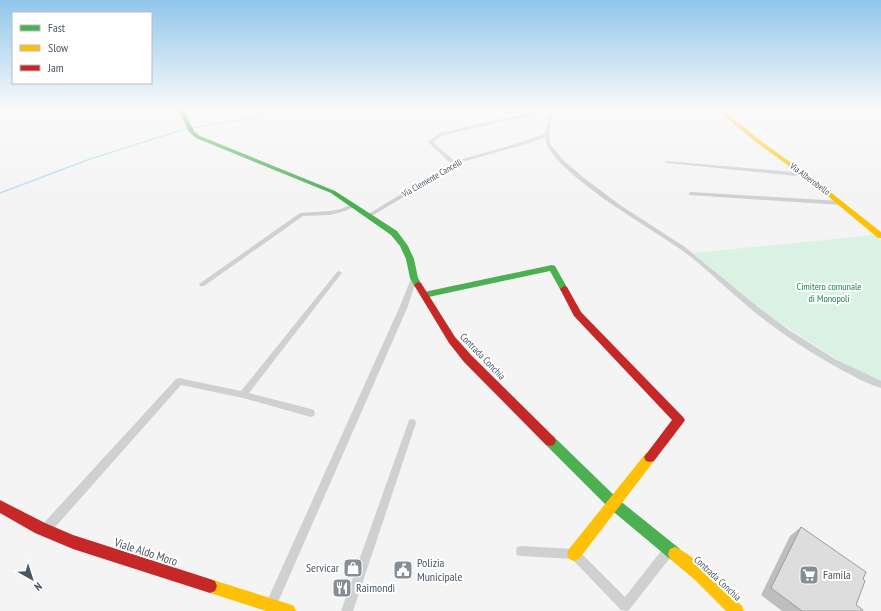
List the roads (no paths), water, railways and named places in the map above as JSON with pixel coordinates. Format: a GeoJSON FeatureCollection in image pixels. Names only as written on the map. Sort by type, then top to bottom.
{"type":"FeatureCollection","features":[{"type":"Feature","properties":{"kind":"street","name":"Contrada Conchia"},"geometry":{"type":"LineString","coordinates":[[199,138],[333,192],[394,233],[404,246],[410,259],[414,278],[452,340],[468,359],[614,504],[699,574],[737,611]]}},
{"type":"Feature","properties":{"kind":"street"},"geometry":{"type":"LineString","coordinates":[[437,138],[430,142],[450,160],[456,163]]}},
{"type":"Feature","properties":{"kind":"street","name":"Via Alberobello"},"geometry":{"type":"LineString","coordinates":[[753,138],[805,175],[881,236]]}},
{"type":"Feature","properties":{"kind":"street"},"geometry":{"type":"LineString","coordinates":[[536,141],[546,140]]}},
{"type":"Feature","properties":{"kind":"street"},"geometry":{"type":"LineString","coordinates":[[536,141],[546,140]]}},
{"type":"Feature","properties":{"kind":"street"},"geometry":{"type":"LineString","coordinates":[[546,140],[573,171],[597,191],[682,247],[782,329],[852,372],[881,385]]}},
{"type":"Feature","properties":{"kind":"street","name":"Via Clemente Cancelli"},"geometry":{"type":"LineString","coordinates":[[368,216],[456,163],[470,157],[536,141]]}},
{"type":"Feature","properties":{"kind":"street"},"geometry":{"type":"LineString","coordinates":[[668,162],[805,175]]}},
{"type":"Feature","properties":{"kind":"street"},"geometry":{"type":"LineString","coordinates":[[691,194],[841,203]]}},
{"type":"Feature","properties":{"kind":"street"},"geometry":{"type":"LineString","coordinates":[[202,284],[302,214],[330,213],[352,206]]}},
{"type":"Feature","properties":{"kind":"street"},"geometry":{"type":"LineString","coordinates":[[424,295],[552,268],[577,314],[679,420],[574,554]]}},
{"type":"Feature","properties":{"kind":"street"},"geometry":{"type":"LineString","coordinates":[[243,395],[339,273]]}},
{"type":"Feature","properties":{"kind":"street"},"geometry":{"type":"LineString","coordinates":[[271,605],[404,306],[414,278]]}},
{"type":"Feature","properties":{"kind":"street"},"geometry":{"type":"LineString","coordinates":[[45,530],[179,381],[243,395],[311,413]]}},
{"type":"Feature","properties":{"kind":"street"},"geometry":{"type":"LineString","coordinates":[[347,611],[412,422]]}},
{"type":"Feature","properties":{"kind":"street","name":"Viale Aldo Moro"},"geometry":{"type":"LineString","coordinates":[[0,506],[45,530],[73,542],[289,611]]}},
{"type":"Feature","properties":{"kind":"street"},"geometry":{"type":"LineString","coordinates":[[521,551],[574,554],[625,606],[670,550]]}},
{"type":"Feature","properties":{"kind":"waterway"},"geometry":{"type":"LineString","coordinates":[[0,193],[90,159],[158,138]]}},
{"type":"Feature","properties":{"kind":"place","name":"Servicar"},"geometry":{"type":"Point","coordinates":[353,568]}},
{"type":"Feature","properties":{"kind":"place","name":"Polizia Municipale"},"geometry":{"type":"Point","coordinates":[403,570]}},
{"type":"Feature","properties":{"kind":"place","name":"Famila"},"geometry":{"type":"Point","coordinates":[809,575]}},
{"type":"Feature","properties":{"kind":"place","name":"Raimondi"},"geometry":{"type":"Point","coordinates":[342,588]}},
{"type":"Feature","properties":{"kind":"park label","name":"Cimitero comunale di Monopoli"},"geometry":{"type":"Point","coordinates":[829,292]}}]}
